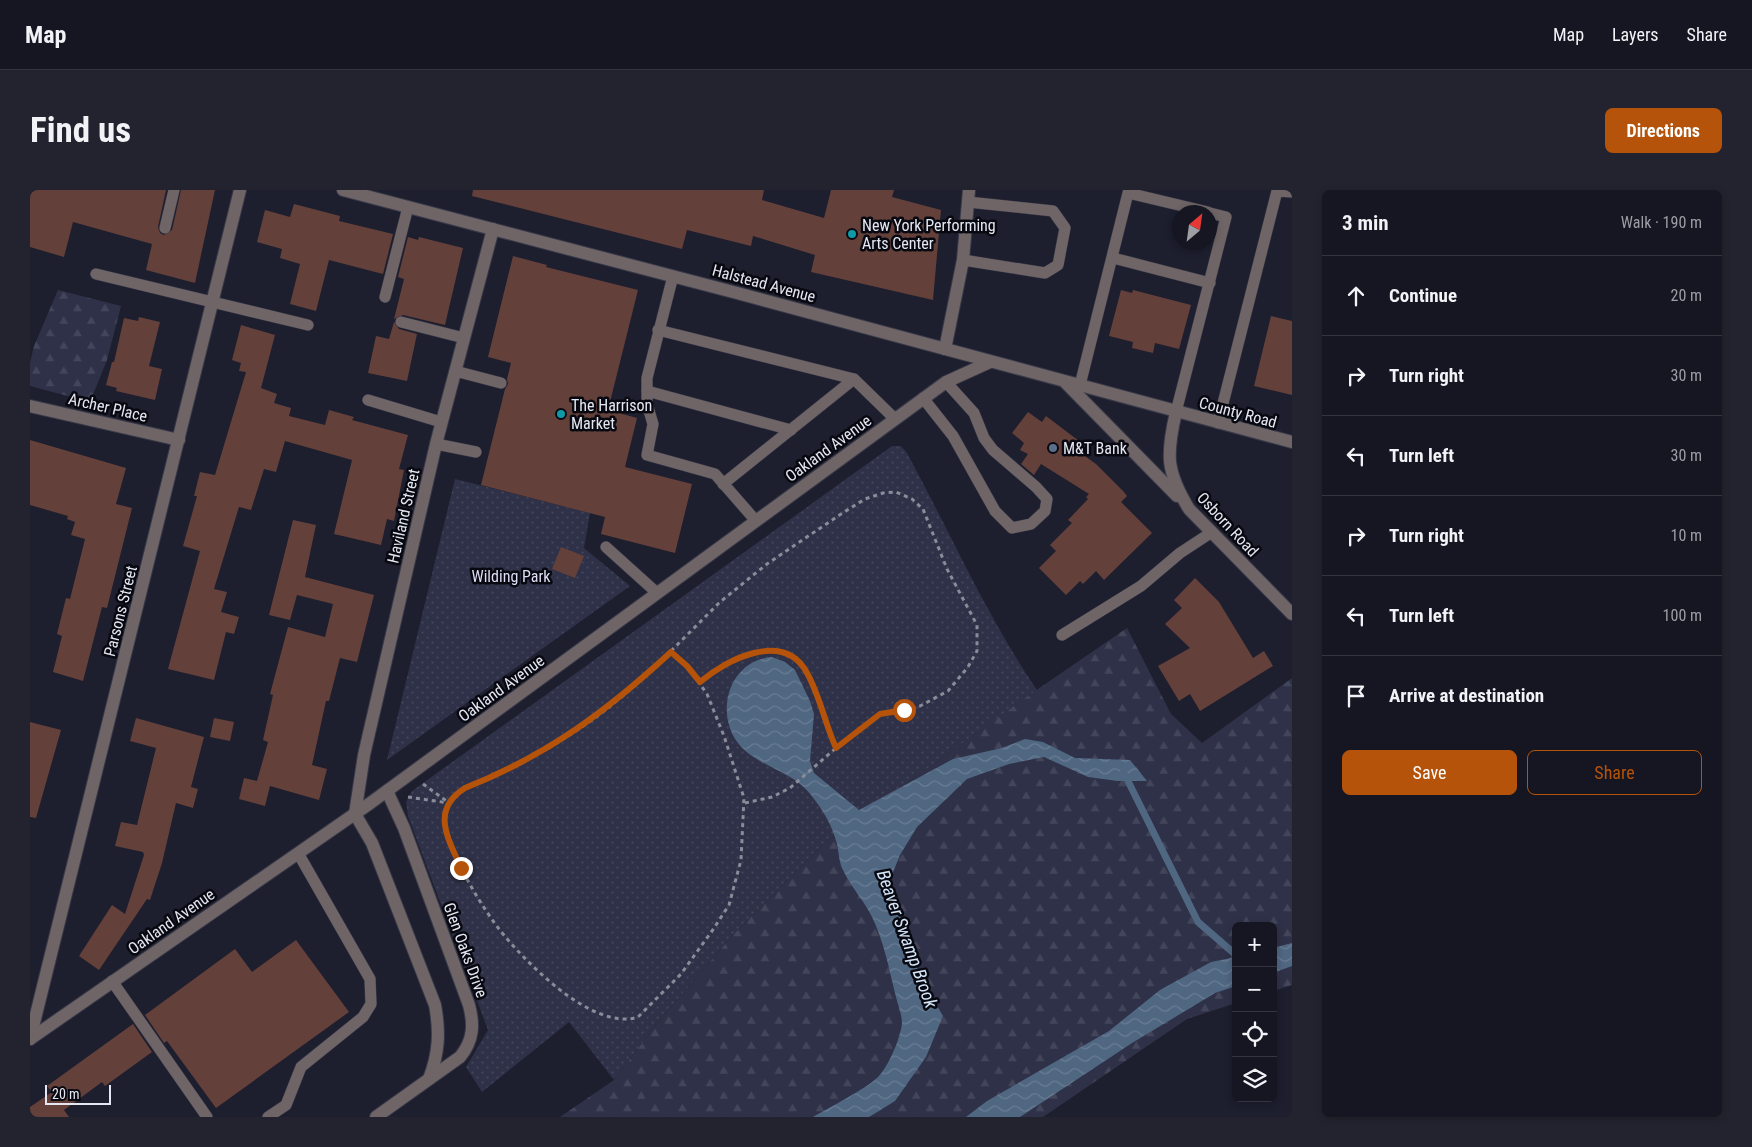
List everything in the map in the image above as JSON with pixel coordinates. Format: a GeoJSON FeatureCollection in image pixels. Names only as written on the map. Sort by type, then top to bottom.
{"type":"FeatureCollection","features":[{"type":"Feature","properties":{"kind":"street","name":"Parsons Street"},"geometry":{"type":"LineString","coordinates":[[30,1039],[214,302],[240,190]]}},
{"type":"Feature","properties":{"kind":"street","name":"Halstead Avenue"},"geometry":{"type":"LineString","coordinates":[[343,190],[673,276],[1176,412]]}},
{"type":"Feature","properties":{"kind":"street"},"geometry":{"type":"LineString","coordinates":[[945,349],[963,260],[969,196]]}},
{"type":"Feature","properties":{"kind":"street","name":"Haviland Street"},"geometry":{"type":"LineString","coordinates":[[355,814],[364,755],[436,444],[492,229]]}},
{"type":"Feature","properties":{"kind":"street","name":"Oakland Avenue"},"geometry":{"type":"LineString","coordinates":[[30,1039],[355,814],[923,398],[946,382],[990,362]]}},
{"type":"Feature","properties":{"kind":"street"},"geometry":{"type":"LineString","coordinates":[[1063,380],[1190,509]]}},
{"type":"Feature","properties":{"kind":"street","name":"Archer Place"},"geometry":{"type":"LineString","coordinates":[[30,406],[179,440]]}},
{"type":"Feature","properties":{"kind":"street","name":"County Road"},"geometry":{"type":"LineString","coordinates":[[1176,412],[1292,442]]}},
{"type":"Feature","properties":{"kind":"street","name":"Osborn Road"},"geometry":{"type":"LineString","coordinates":[[1176,412],[1170,440],[1170,471],[1177,489],[1190,509],[1292,614]]}},
{"type":"Feature","properties":{"kind":"street","name":"Glen Oaks Drive"},"geometry":{"type":"LineString","coordinates":[[376,1117],[467,1049],[473,1032],[469,1005],[404,828],[387,791]]}},
{"type":"Feature","properties":{"kind":"street"},"geometry":{"type":"LineString","coordinates":[[355,814],[372,843],[435,1004],[439,1024],[439,1042],[436,1061],[428,1079]]}},
{"type":"Feature","properties":{"kind":"lane"},"geometry":{"type":"LineString","coordinates":[[165,228],[174,190]]}},
{"type":"Feature","properties":{"kind":"lane"},"geometry":{"type":"LineString","coordinates":[[1218,423],[1278,191],[1292,192]]}},
{"type":"Feature","properties":{"kind":"lane"},"geometry":{"type":"LineString","coordinates":[[1080,385],[1128,192],[1178,205]]}},
{"type":"Feature","properties":{"kind":"lane"},"geometry":{"type":"LineString","coordinates":[[963,260],[1045,273],[1058,264],[1065,228],[1052,211],[969,196]]}},
{"type":"Feature","properties":{"kind":"lane"},"geometry":{"type":"LineString","coordinates":[[385,297],[408,207]]}},
{"type":"Feature","properties":{"kind":"lane"},"geometry":{"type":"LineString","coordinates":[[1176,412],[1226,217],[1217,215]]}},
{"type":"Feature","properties":{"kind":"lane"},"geometry":{"type":"LineString","coordinates":[[1112,258],[1210,283]]}},
{"type":"Feature","properties":{"kind":"lane"},"geometry":{"type":"LineString","coordinates":[[96,274],[308,325]]}},
{"type":"Feature","properties":{"kind":"lane"},"geometry":{"type":"LineString","coordinates":[[673,276],[647,378],[647,404],[652,424],[647,455],[715,474],[756,521]]}},
{"type":"Feature","properties":{"kind":"lane"},"geometry":{"type":"LineString","coordinates":[[401,322],[464,338]]}},
{"type":"Feature","properties":{"kind":"lane"},"geometry":{"type":"LineString","coordinates":[[658,330],[854,380],[895,419]]}},
{"type":"Feature","properties":{"kind":"lane"},"geometry":{"type":"LineString","coordinates":[[455,371],[501,383]]}},
{"type":"Feature","properties":{"kind":"lane"},"geometry":{"type":"LineString","coordinates":[[723,484],[854,380]]}},
{"type":"Feature","properties":{"kind":"lane"},"geometry":{"type":"LineString","coordinates":[[923,398],[953,436],[995,511],[1012,528],[1031,524],[1045,511],[1047,499],[993,450],[984,438],[974,413],[946,382]]}},
{"type":"Feature","properties":{"kind":"lane"},"geometry":{"type":"LineString","coordinates":[[647,391],[791,430]]}},
{"type":"Feature","properties":{"kind":"lane"},"geometry":{"type":"LineString","coordinates":[[368,400],[442,422]]}},
{"type":"Feature","properties":{"kind":"lane"},"geometry":{"type":"LineString","coordinates":[[436,444],[476,452]]}},
{"type":"Feature","properties":{"kind":"lane"},"geometry":{"type":"LineString","coordinates":[[1062,635],[1141,586],[1180,553],[1212,532]]}},
{"type":"Feature","properties":{"kind":"lane"},"geometry":{"type":"LineString","coordinates":[[606,547],[657,593]]}},
{"type":"Feature","properties":{"kind":"lane"},"geometry":{"type":"LineString","coordinates":[[268,1117],[286,1105],[301,1067],[363,1017],[371,1004],[370,979],[298,853]]}},
{"type":"Feature","properties":{"kind":"lane"},"geometry":{"type":"LineString","coordinates":[[112,981],[207,1117]]}},
{"type":"Feature","properties":{"kind":"path"},"geometry":{"type":"LineString","coordinates":[[671,652],[687,666],[700,682],[715,708],[744,803],[741,860],[729,905],[681,974],[638,1017],[630,1019],[601,1015],[584,1006],[546,978],[508,940],[472,890],[444,826],[445,812],[449,803],[465,788],[553,745],[587,723],[626,693],[671,652],[720,602],[767,564],[865,499],[884,492],[896,492],[912,499],[923,509],[946,569],[977,625],[977,651],[968,667],[948,691],[920,706],[880,714],[836,748],[790,788],[772,797],[744,803]]}},
{"type":"Feature","properties":{"kind":"path"},"geometry":{"type":"LineString","coordinates":[[700,682],[735,659],[754,652],[772,651],[791,657],[799,661],[806,670],[836,748]]}},
{"type":"Feature","properties":{"kind":"path"},"geometry":{"type":"LineString","coordinates":[[422,784],[449,803]]}},
{"type":"Feature","properties":{"kind":"path"},"geometry":{"type":"LineString","coordinates":[[408,797],[449,803]]}},
{"type":"Feature","properties":{"kind":"green space"},"geometry":{"type":"Polygon","coordinates":[[[58,290],[121,306],[107,360],[90,402],[30,386],[30,363],[34,346],[58,290]]]}},
{"type":"Feature","properties":{"kind":"green space"},"geometry":{"type":"Polygon","coordinates":[[[892,446],[901,446],[907,453],[985,603],[1037,690],[823,844],[733,935],[659,1021],[614,1080],[569,1022],[482,1092],[466,1067],[488,1030],[408,816],[406,802],[412,791],[892,446]]]}},
{"type":"Feature","properties":{"kind":"green space","name":"Wilding Park"},"geometry":{"type":"Polygon","coordinates":[[[455,479],[590,513],[584,548],[630,586],[387,760],[455,479]]]}},
{"type":"Feature","properties":{"kind":"green space"},"geometry":{"type":"Polygon","coordinates":[[[1127,628],[1171,714],[1202,743],[1292,678],[1292,985],[1277,990],[1277,922],[1232,922],[1232,1004],[1187,1019],[1043,1117],[560,1117],[614,1080],[659,1021],[733,935],[823,844],[1035,691],[1127,628]]]}},
{"type":"Feature","properties":{"kind":"water"},"geometry":{"type":"Polygon","coordinates":[[[772,657],[785,662],[795,670],[810,701],[814,714],[810,761],[814,773],[859,810],[953,759],[1002,748],[1025,739],[1043,742],[1075,758],[1130,760],[1147,781],[1118,781],[1088,777],[1044,757],[1009,764],[967,779],[917,827],[900,855],[889,882],[920,977],[943,1016],[926,1057],[895,1101],[869,1117],[813,1117],[856,1093],[877,1078],[897,1044],[902,1023],[901,1017],[886,955],[876,925],[868,909],[849,882],[840,861],[837,844],[830,824],[819,806],[811,795],[794,780],[746,751],[738,743],[731,730],[727,716],[730,689],[736,677],[757,660],[772,657]]]}},
{"type":"Feature","properties":{"kind":"water"},"geometry":{"type":"Polygon","coordinates":[[[1292,943],[1292,966],[1277,972],[1277,967],[1277,947],[1292,943]]]}},
{"type":"Feature","properties":{"kind":"water"},"geometry":{"type":"Polygon","coordinates":[[[1232,958],[1232,987],[1215,993],[1132,1043],[1020,1117],[966,1117],[987,1101],[1109,1031],[1160,990],[1211,962],[1232,958]]]}},
{"type":"Feature","properties":{"kind":"building"},"geometry":{"type":"Polygon","coordinates":[[[30,190],[166,190],[158,227],[160,233],[164,235],[172,230],[181,190],[215,190],[195,283],[146,270],[152,244],[73,222],[64,257],[30,247],[30,190]]]}},
{"type":"Feature","properties":{"kind":"building"},"geometry":{"type":"Polygon","coordinates":[[[473,190],[764,190],[762,200],[824,218],[831,190],[894,190],[892,197],[941,210],[933,300],[811,272],[815,255],[753,236],[751,246],[687,230],[682,249],[472,196],[473,190]]]}},
{"type":"Feature","properties":{"kind":"building"},"geometry":{"type":"Polygon","coordinates":[[[294,204],[340,216],[339,221],[393,234],[383,274],[329,260],[316,311],[290,304],[300,264],[280,258],[282,249],[257,242],[265,210],[290,217],[294,204]]]}},
{"type":"Feature","properties":{"kind":"building"},"geometry":{"type":"Polygon","coordinates":[[[408,237],[418,240],[419,237],[463,248],[445,325],[403,315],[394,319],[404,279],[398,277],[408,237]]]}},
{"type":"Feature","properties":{"kind":"building","name":"The Harrison Market"},"geometry":{"type":"Polygon","coordinates":[[[513,256],[547,265],[546,267],[638,290],[608,410],[637,418],[625,467],[692,484],[675,553],[601,534],[605,517],[481,485],[505,389],[508,384],[507,379],[511,363],[488,357],[513,256]]]}},
{"type":"Feature","properties":{"kind":"building"},"geometry":{"type":"Polygon","coordinates":[[[1121,290],[1132,293],[1133,290],[1191,305],[1179,349],[1155,343],[1153,353],[1132,348],[1133,342],[1109,336],[1121,290]]]}},
{"type":"Feature","properties":{"kind":"building"},"geometry":{"type":"Polygon","coordinates":[[[1271,316],[1292,321],[1292,395],[1254,386],[1271,316]]]}},
{"type":"Feature","properties":{"kind":"building"},"geometry":{"type":"Polygon","coordinates":[[[139,317],[160,322],[149,366],[162,369],[155,400],[116,391],[117,388],[106,385],[112,362],[114,362],[124,318],[138,321],[139,317]]]}},
{"type":"Feature","properties":{"kind":"building"},"geometry":{"type":"Polygon","coordinates":[[[394,322],[399,329],[417,334],[407,381],[368,373],[376,336],[389,339],[394,322]]]}},
{"type":"Feature","properties":{"kind":"building"},"geometry":{"type":"Polygon","coordinates":[[[241,325],[275,335],[261,388],[277,394],[274,403],[291,408],[289,416],[325,425],[329,410],[354,417],[352,420],[408,435],[399,469],[404,470],[394,521],[387,519],[381,545],[334,534],[352,460],[285,441],[276,472],[264,469],[251,510],[239,507],[214,589],[227,592],[221,612],[239,617],[234,634],[226,632],[214,680],[168,669],[200,551],[183,546],[197,496],[194,496],[200,472],[215,475],[246,372],[239,371],[241,363],[232,360],[241,325]]]}},
{"type":"Feature","properties":{"kind":"building"},"geometry":{"type":"Polygon","coordinates":[[[1028,412],[1042,422],[1046,416],[1087,447],[1082,454],[1096,464],[1124,492],[1127,496],[1121,502],[1152,533],[1104,580],[1096,571],[1083,584],[1080,581],[1066,595],[1039,568],[1056,551],[1050,545],[1072,523],[1068,520],[1088,499],[1086,497],[1089,494],[1041,464],[1034,475],[1021,464],[1028,454],[1020,450],[1024,443],[1012,433],[1028,412]]]}},
{"type":"Feature","properties":{"kind":"building"},"geometry":{"type":"Polygon","coordinates":[[[30,440],[126,468],[116,504],[132,508],[107,608],[102,607],[83,681],[53,672],[62,636],[57,634],[66,598],[70,599],[85,539],[71,535],[75,522],[67,519],[68,516],[30,505],[30,440]]]}},
{"type":"Feature","properties":{"kind":"building"},"geometry":{"type":"Polygon","coordinates":[[[293,520],[316,525],[305,577],[374,595],[357,662],[340,658],[329,701],[326,701],[312,765],[327,769],[319,800],[270,786],[265,806],[239,799],[244,778],[257,781],[268,742],[263,740],[273,695],[270,694],[288,627],[325,637],[333,604],[297,595],[290,620],[269,615],[293,520]]]}},
{"type":"Feature","properties":{"kind":"building"},"geometry":{"type":"Polygon","coordinates":[[[561,547],[584,556],[575,578],[552,569],[561,547]]]}},
{"type":"Feature","properties":{"kind":"building"},"geometry":{"type":"Polygon","coordinates":[[[1195,578],[1219,602],[1253,658],[1264,651],[1273,666],[1200,711],[1190,694],[1179,701],[1158,666],[1190,648],[1165,624],[1182,608],[1174,600],[1195,578]]]}},
{"type":"Feature","properties":{"kind":"building"},"geometry":{"type":"Polygon","coordinates":[[[136,718],[204,737],[191,787],[198,789],[193,808],[176,803],[162,863],[150,900],[147,899],[99,970],[79,956],[112,905],[125,914],[144,855],[143,852],[115,846],[121,822],[137,825],[156,748],[130,741],[136,718]]]}},
{"type":"Feature","properties":{"kind":"building"},"geometry":{"type":"Polygon","coordinates":[[[214,718],[234,722],[230,741],[210,737],[214,718]]]}},
{"type":"Feature","properties":{"kind":"building"},"geometry":{"type":"Polygon","coordinates":[[[30,722],[61,730],[36,818],[30,817],[30,722]]]}},
{"type":"Feature","properties":{"kind":"building"},"geometry":{"type":"Polygon","coordinates":[[[296,940],[349,1012],[216,1108],[167,1041],[164,1043],[145,1015],[235,949],[252,972],[296,940]]]}},
{"type":"Feature","properties":{"kind":"building"},"geometry":{"type":"Polygon","coordinates":[[[133,1024],[152,1052],[105,1086],[102,1082],[64,1110],[69,1117],[30,1117],[30,1107],[52,1092],[47,1086],[133,1024]]]}},
{"type":"Feature","properties":{"kind":"waterway","name":"Beaver Swamp Brook"},"geometry":{"type":"LineString","coordinates":[[1122,774],[1125,775],[1198,922],[1232,952]]}},
{"type":"Feature","properties":{"kind":"place","name":"New York Performing Arts Center"},"geometry":{"type":"Point","coordinates":[852,234]}},
{"type":"Feature","properties":{"kind":"place","name":"The Harrison Market"},"geometry":{"type":"Point","coordinates":[561,414]}},
{"type":"Feature","properties":{"kind":"place","name":"M&T Bank"},"geometry":{"type":"Point","coordinates":[1053,448]}},
{"type":"Feature","properties":{"kind":"route"},"geometry":{"type":"LineString","coordinates":[[461,868],[444,826],[445,812],[453,797],[459,791],[553,745],[587,723],[626,693],[671,652],[687,666],[700,682],[735,659],[754,652],[779,652],[799,661],[811,679],[836,748],[880,714],[904,710]]}}]}
